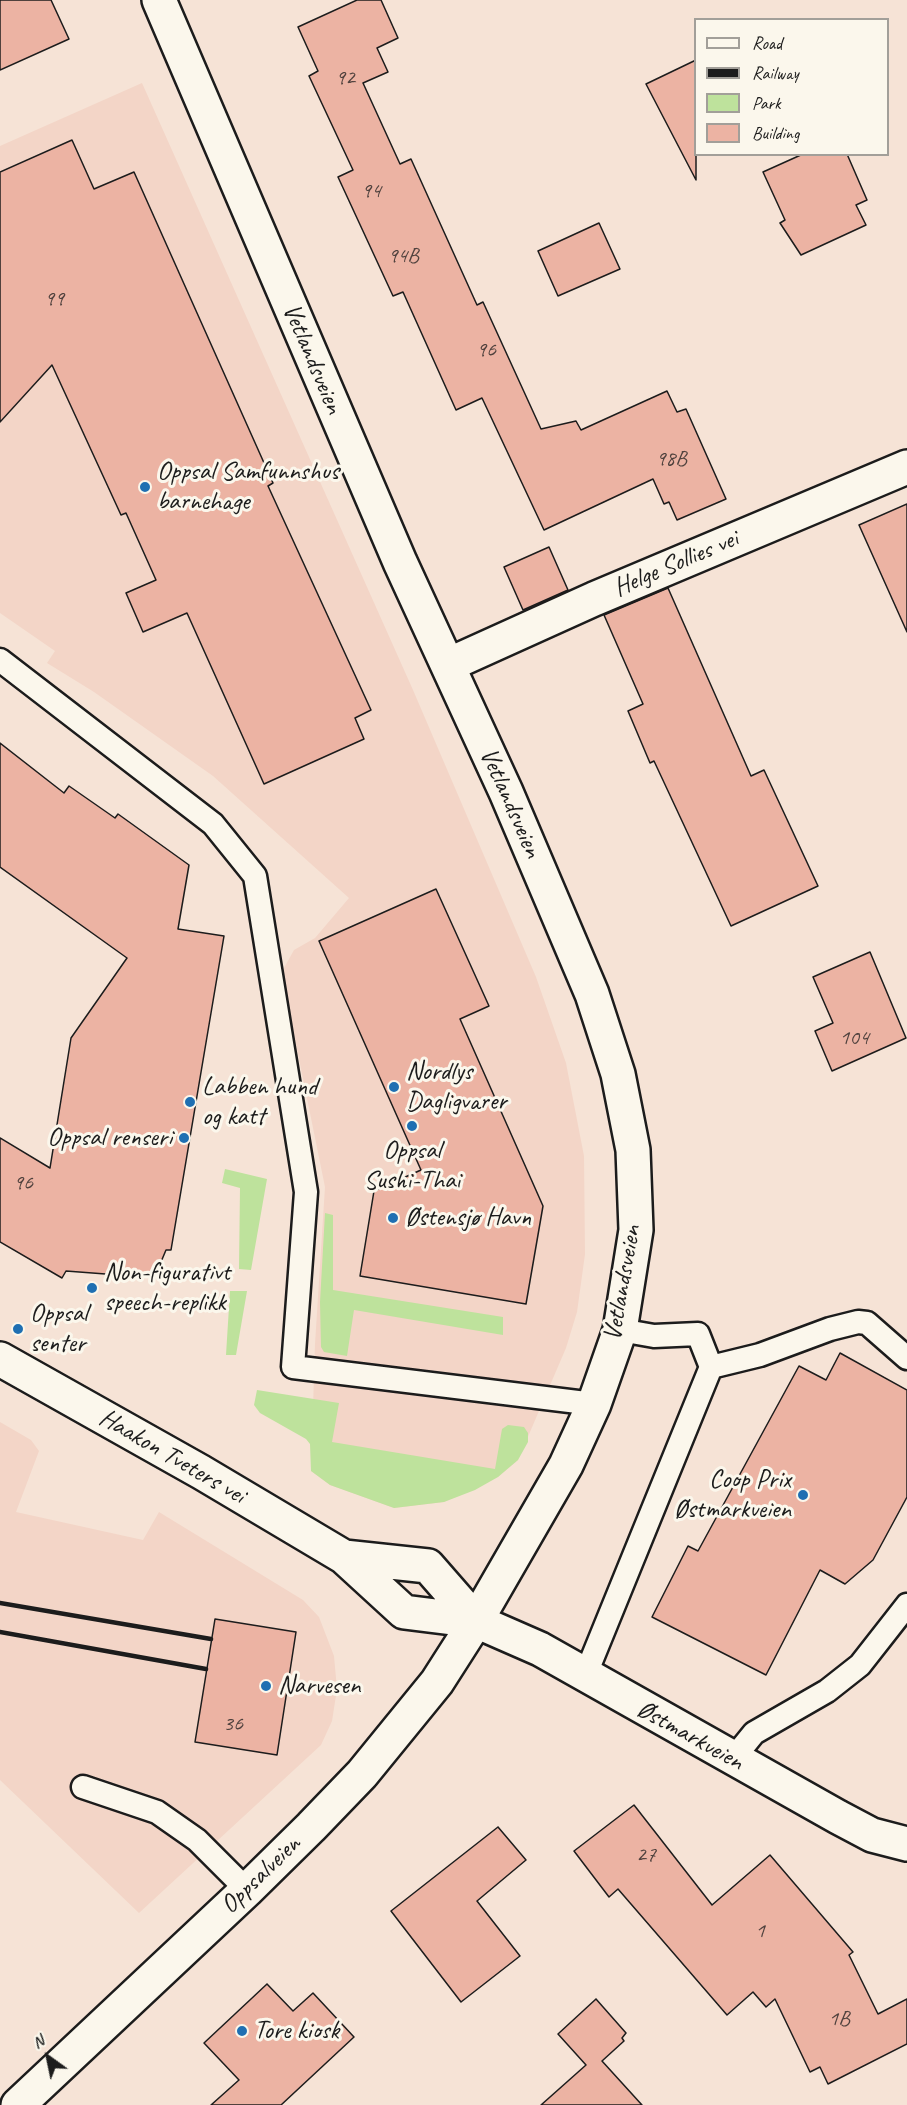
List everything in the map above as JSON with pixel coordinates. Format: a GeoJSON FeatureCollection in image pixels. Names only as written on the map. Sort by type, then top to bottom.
{"type":"FeatureCollection","features":[{"type":"Feature","properties":{"kind":"street","name":"Vetlandsveien"},"geometry":{"type":"LineString","coordinates":[[159,0],[400,562],[506,792],[592,994],[618,1074],[633,1150],[636,1230],[620,1330],[594,1404],[566,1465],[476,1621]]}},
{"type":"Feature","properties":{"kind":"street","name":"Helge Sollies vei"},"geometry":{"type":"LineString","coordinates":[[448,665],[594,599],[907,467]]}},
{"type":"Feature","properties":{"kind":"street","name":"Haakon Tveters vei"},"geometry":{"type":"LineString","coordinates":[[0,1359],[201,1472],[344,1557],[404,1612],[476,1621]]}},
{"type":"Feature","properties":{"kind":"street","name":"Haakon Tveters vei"},"geometry":{"type":"LineString","coordinates":[[344,1557],[428,1566],[476,1621]]}},
{"type":"Feature","properties":{"kind":"street","name":"Østmarkveien"},"geometry":{"type":"LineString","coordinates":[[476,1621],[540,1649],[732,1760],[872,1835],[907,1844]]}},
{"type":"Feature","properties":{"kind":"street","name":"Oppsalveien"},"geometry":{"type":"LineString","coordinates":[[18,2105],[247,1890],[362,1774],[407,1722],[437,1682],[476,1621]]}},
{"type":"Feature","properties":{"kind":"lane"},"geometry":{"type":"LineString","coordinates":[[0,660],[213,824],[255,876],[306,1192],[293,1366],[594,1404]]}},
{"type":"Feature","properties":{"kind":"lane"},"geometry":{"type":"LineString","coordinates":[[711,1367],[760,1355],[830,1329],[858,1322],[867,1323],[907,1358]]}},
{"type":"Feature","properties":{"kind":"lane"},"geometry":{"type":"LineString","coordinates":[[585,1676],[711,1367],[698,1335],[654,1336],[620,1330]]}},
{"type":"Feature","properties":{"kind":"lane"},"geometry":{"type":"LineString","coordinates":[[732,1760],[754,1733],[826,1691],[860,1665],[907,1605]]}},
{"type":"Feature","properties":{"kind":"lane"},"geometry":{"type":"LineString","coordinates":[[83,1787],[157,1812],[197,1840],[247,1890]]}},
{"type":"Feature","properties":{"kind":"shaded area"},"geometry":{"type":"Polygon","coordinates":[[[142,83],[413,690],[536,977],[566,1063],[584,1156],[585,1254],[577,1312],[566,1348],[518,1460],[498,1477],[444,1502],[394,1508],[330,1485],[311,1471],[315,1344],[325,1187],[284,985],[284,968],[294,950],[315,938],[349,898],[213,776],[94,692],[47,663],[55,651],[0,613],[0,146],[142,83]]]}},
{"type":"Feature","properties":{"kind":"shaded area"},"geometry":{"type":"Polygon","coordinates":[[[0,1422],[31,1440],[39,1451],[16,1512],[143,1540],[159,1512],[303,1600],[319,1617],[334,1656],[337,1689],[332,1721],[321,1745],[139,1913],[0,1780],[0,1422]]]}},
{"type":"Feature","properties":{"kind":"green space"},"geometry":{"type":"Polygon","coordinates":[[[225,1169],[267,1179],[251,1270],[239,1269],[240,1188],[222,1183],[225,1169]]]}},
{"type":"Feature","properties":{"kind":"green space"},"geometry":{"type":"Polygon","coordinates":[[[325,1213],[333,1215],[333,1290],[503,1317],[503,1335],[354,1310],[347,1356],[324,1352],[321,1347],[320,1302],[325,1213]]]}},
{"type":"Feature","properties":{"kind":"green space"},"geometry":{"type":"Polygon","coordinates":[[[230,1291],[247,1291],[236,1355],[226,1355],[230,1291]]]}},
{"type":"Feature","properties":{"kind":"green space"},"geometry":{"type":"Polygon","coordinates":[[[257,1390],[339,1403],[332,1442],[495,1469],[502,1429],[508,1425],[524,1427],[528,1433],[528,1442],[518,1460],[498,1477],[475,1490],[444,1502],[394,1508],[330,1485],[311,1471],[310,1444],[306,1439],[260,1413],[254,1405],[257,1390]]]}},
{"type":"Feature","properties":{"kind":"building"},"geometry":{"type":"Polygon","coordinates":[[[0,0],[51,0],[69,39],[0,70],[0,0]]]}},
{"type":"Feature","properties":{"kind":"building"},"geometry":{"type":"Polygon","coordinates":[[[357,0],[381,0],[398,38],[377,48],[388,72],[363,83],[400,164],[411,159],[477,305],[483,302],[541,429],[576,421],[581,430],[667,391],[677,412],[686,409],[726,499],[677,520],[669,502],[664,504],[653,479],[544,530],[482,398],[456,410],[403,292],[393,296],[338,177],[353,170],[309,76],[318,71],[298,27],[357,0]]]}},
{"type":"Feature","properties":{"kind":"building"},"geometry":{"type":"Polygon","coordinates":[[[694,61],[696,180],[646,84],[694,61]]]}},
{"type":"Feature","properties":{"kind":"building"},"geometry":{"type":"Polygon","coordinates":[[[72,140],[94,189],[134,172],[273,483],[268,486],[371,710],[355,718],[364,739],[264,784],[187,613],[143,632],[126,593],[156,580],[126,513],[121,515],[52,365],[0,422],[0,172],[72,140]]]}},
{"type":"Feature","properties":{"kind":"building"},"geometry":{"type":"Polygon","coordinates":[[[799,156],[848,156],[867,200],[856,205],[866,225],[801,255],[780,223],[785,220],[763,172],[799,156]]]}},
{"type":"Feature","properties":{"kind":"building"},"geometry":{"type":"Polygon","coordinates":[[[599,223],[620,269],[558,296],[538,251],[599,223]]]}},
{"type":"Feature","properties":{"kind":"building"},"geometry":{"type":"Polygon","coordinates":[[[907,504],[907,632],[859,525],[907,504]]]}},
{"type":"Feature","properties":{"kind":"building"},"geometry":{"type":"Polygon","coordinates":[[[549,547],[568,590],[523,610],[504,567],[549,547]]]}},
{"type":"Feature","properties":{"kind":"building"},"geometry":{"type":"Polygon","coordinates":[[[668,588],[751,776],[764,770],[818,886],[731,926],[654,761],[650,763],[628,711],[643,704],[604,615],[668,588]]]}},
{"type":"Feature","properties":{"kind":"building"},"geometry":{"type":"Polygon","coordinates":[[[0,743],[64,793],[69,786],[115,818],[118,814],[189,865],[178,929],[224,936],[171,1250],[166,1250],[158,1269],[145,1277],[66,1271],[62,1278],[0,1242],[0,1138],[50,1168],[71,1038],[127,958],[0,867],[0,743]]]}},
{"type":"Feature","properties":{"kind":"building"},"geometry":{"type":"Polygon","coordinates":[[[436,889],[489,1006],[460,1019],[543,1206],[526,1304],[360,1276],[374,1191],[421,1170],[319,941],[436,889]]]}},
{"type":"Feature","properties":{"kind":"building"},"geometry":{"type":"Polygon","coordinates":[[[870,952],[906,1038],[832,1071],[815,1031],[833,1023],[813,977],[870,952]]]}},
{"type":"Feature","properties":{"kind":"building"},"geometry":{"type":"Polygon","coordinates":[[[840,1353],[907,1390],[907,1497],[873,1560],[845,1584],[820,1570],[766,1675],[652,1617],[688,1546],[698,1551],[799,1366],[826,1380],[840,1353]]]}},
{"type":"Feature","properties":{"kind":"building"},"geometry":{"type":"Polygon","coordinates":[[[215,1619],[296,1632],[277,1755],[195,1742],[215,1619]]]}},
{"type":"Feature","properties":{"kind":"building"},"geometry":{"type":"Polygon","coordinates":[[[634,1805],[712,1905],[770,1855],[853,1952],[849,1955],[878,2014],[907,1999],[907,2044],[828,2084],[820,2067],[810,2072],[775,1999],[766,2007],[753,1992],[727,2015],[618,1889],[609,1897],[574,1851],[634,1805]]]}},
{"type":"Feature","properties":{"kind":"building"},"geometry":{"type":"Polygon","coordinates":[[[498,1827],[526,1860],[477,1901],[520,1956],[461,2002],[391,1911],[498,1827]]]}},
{"type":"Feature","properties":{"kind":"building"},"geometry":{"type":"Polygon","coordinates":[[[267,1984],[293,2011],[313,1993],[354,2037],[281,2105],[211,2105],[239,2080],[204,2043],[267,1984]]]}},
{"type":"Feature","properties":{"kind":"building"},"geometry":{"type":"Polygon","coordinates":[[[596,1999],[626,2033],[622,2038],[624,2041],[602,2061],[642,2105],[541,2105],[586,2065],[558,2034],[596,1999]]]}},
{"type":"Feature","properties":{"kind":"railway"},"geometry":{"type":"LineString","coordinates":[[0,1603],[211,1639]]}},
{"type":"Feature","properties":{"kind":"railway"},"geometry":{"type":"LineString","coordinates":[[0,1632],[206,1669]]}},
{"type":"Feature","properties":{"kind":"place","name":"Oppsal Samfunnshus barnehage"},"geometry":{"type":"Point","coordinates":[145,487]}},
{"type":"Feature","properties":{"kind":"place","name":"Nordlys Dagligvarer"},"geometry":{"type":"Point","coordinates":[394,1087]}},
{"type":"Feature","properties":{"kind":"place","name":"Labben hund og katt"},"geometry":{"type":"Point","coordinates":[190,1102]}},
{"type":"Feature","properties":{"kind":"place","name":"Oppsal Sushi-Thai"},"geometry":{"type":"Point","coordinates":[412,1126]}},
{"type":"Feature","properties":{"kind":"place","name":"Oppsal renseri"},"geometry":{"type":"Point","coordinates":[184,1138]}},
{"type":"Feature","properties":{"kind":"place","name":"Østensjø Havn"},"geometry":{"type":"Point","coordinates":[393,1218]}},
{"type":"Feature","properties":{"kind":"place","name":"Non-figurativt speech-replikk"},"geometry":{"type":"Point","coordinates":[92,1288]}},
{"type":"Feature","properties":{"kind":"place","name":"Oppsal senter"},"geometry":{"type":"Point","coordinates":[18,1329]}},
{"type":"Feature","properties":{"kind":"place","name":"Coop Prix Østmarkveien"},"geometry":{"type":"Point","coordinates":[803,1495]}},
{"type":"Feature","properties":{"kind":"place","name":"Narvesen"},"geometry":{"type":"Point","coordinates":[266,1686]}},
{"type":"Feature","properties":{"kind":"place","name":"Tore kiosk"},"geometry":{"type":"Point","coordinates":[242,2031]}}]}
